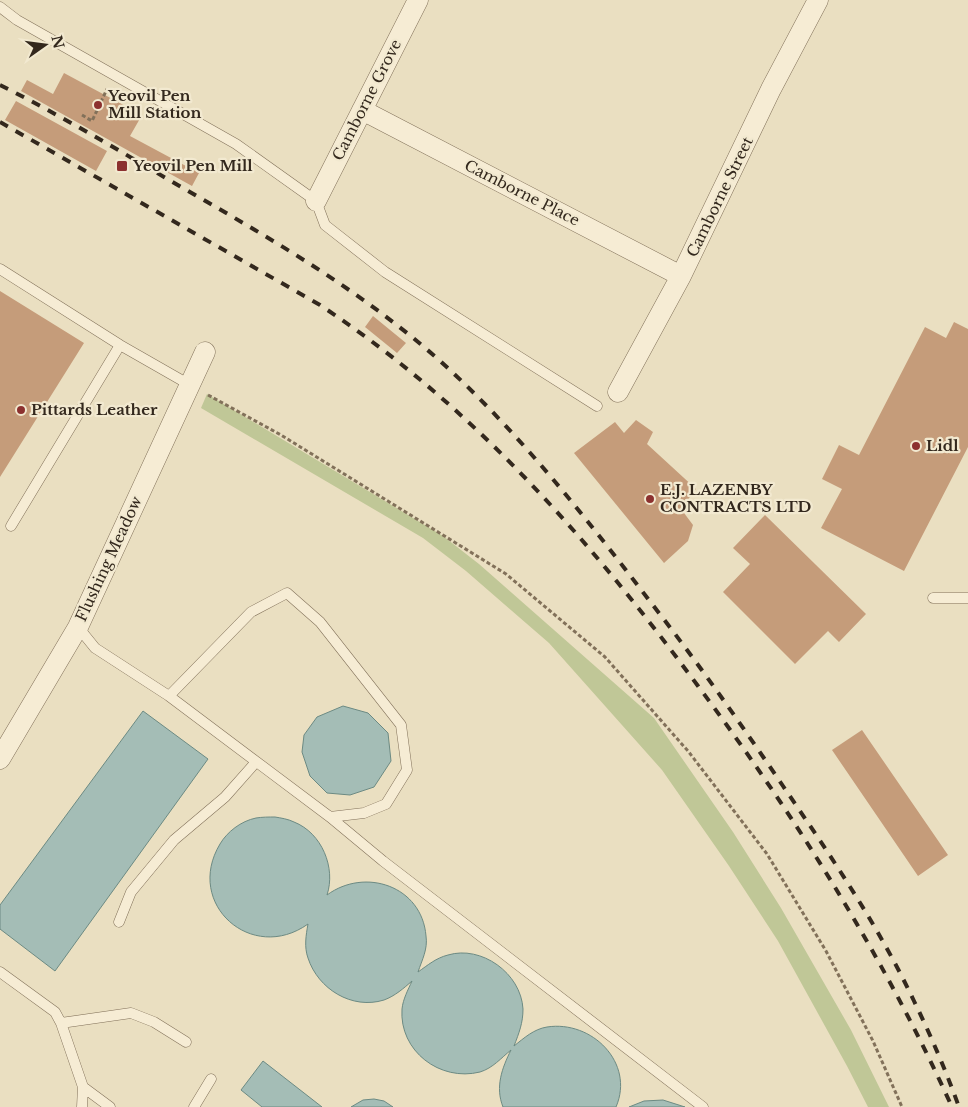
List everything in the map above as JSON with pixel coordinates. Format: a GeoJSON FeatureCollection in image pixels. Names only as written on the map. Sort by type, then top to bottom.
{"type":"FeatureCollection","features":[{"type":"Feature","properties":{"kind":"street","name":"Camborne Grove"},"geometry":{"type":"LineString","coordinates":[[316,201],[418,0]]}},
{"type":"Feature","properties":{"kind":"street","name":"Camborne Street"},"geometry":{"type":"LineString","coordinates":[[618,392],[682,276],[771,90],[818,0]]}},
{"type":"Feature","properties":{"kind":"street","name":"Camborne Place"},"geometry":{"type":"LineString","coordinates":[[362,110],[682,276]]}},
{"type":"Feature","properties":{"kind":"street","name":"Flushing Meadow"},"geometry":{"type":"LineString","coordinates":[[0,759],[78,627],[205,352]]}},
{"type":"Feature","properties":{"kind":"lane"},"geometry":{"type":"LineString","coordinates":[[0,7],[17,20],[236,144],[316,201],[325,225],[385,272],[597,406]]}},
{"type":"Feature","properties":{"kind":"lane"},"geometry":{"type":"LineString","coordinates":[[0,269],[120,345],[190,385]]}},
{"type":"Feature","properties":{"kind":"lane"},"geometry":{"type":"LineString","coordinates":[[11,526],[120,345]]}},
{"type":"Feature","properties":{"kind":"lane"},"geometry":{"type":"LineString","coordinates":[[169,696],[251,612],[287,593],[320,622],[400,725],[407,770],[386,804],[364,813],[330,817]]}},
{"type":"Feature","properties":{"kind":"lane"},"geometry":{"type":"LineString","coordinates":[[933,598],[968,598]]}},
{"type":"Feature","properties":{"kind":"lane"},"geometry":{"type":"LineString","coordinates":[[78,627],[95,648],[169,696],[330,817],[383,861],[703,1107]]}},
{"type":"Feature","properties":{"kind":"lane"},"geometry":{"type":"LineString","coordinates":[[119,922],[131,892],[174,840],[225,797],[256,762]]}},
{"type":"Feature","properties":{"kind":"lane"},"geometry":{"type":"LineString","coordinates":[[0,972],[55,1012],[62,1022],[83,1087],[82,1107]]}},
{"type":"Feature","properties":{"kind":"lane"},"geometry":{"type":"LineString","coordinates":[[62,1022],[132,1013],[154,1022],[186,1042]]}},
{"type":"Feature","properties":{"kind":"lane"},"geometry":{"type":"LineString","coordinates":[[194,1107],[211,1079]]}},
{"type":"Feature","properties":{"kind":"lane"},"geometry":{"type":"LineString","coordinates":[[83,1087],[110,1107]]}},
{"type":"Feature","properties":{"kind":"path"},"geometry":{"type":"LineString","coordinates":[[82,115],[92,121],[115,75]]}},
{"type":"Feature","properties":{"kind":"path"},"geometry":{"type":"LineString","coordinates":[[190,385],[281,435],[506,574],[605,658],[688,751],[767,854],[826,951],[872,1041],[902,1107]]}},
{"type":"Feature","properties":{"kind":"green space"},"geometry":{"type":"Polygon","coordinates":[[[207,394],[443,536],[479,564],[654,718],[733,832],[781,908],[851,1030],[889,1107],[868,1107],[778,941],[729,866],[662,770],[549,643],[466,571],[423,538],[201,408],[207,394]]]}},
{"type":"Feature","properties":{"kind":"water"},"geometry":{"type":"Polygon","coordinates":[[[343,706],[368,713],[388,733],[391,761],[374,787],[350,795],[327,793],[310,776],[302,752],[304,735],[317,717],[343,706]]]}},
{"type":"Feature","properties":{"kind":"water"},"geometry":{"type":"Polygon","coordinates":[[[143,711],[208,759],[55,971],[0,929],[0,905],[143,711]]]}},
{"type":"Feature","properties":{"kind":"water"},"geometry":{"type":"Polygon","coordinates":[[[275,817],[289,820],[304,827],[319,843],[328,863],[330,874],[327,895],[342,887],[374,882],[389,886],[403,894],[414,905],[422,919],[426,936],[424,954],[418,972],[440,958],[461,953],[486,958],[507,973],[521,996],[523,1009],[519,1032],[514,1046],[525,1037],[542,1028],[564,1027],[579,1030],[594,1038],[606,1048],[620,1075],[620,1091],[616,1107],[503,1107],[500,1085],[505,1064],[511,1050],[485,1070],[465,1074],[437,1068],[425,1060],[407,1038],[403,1024],[402,1009],[412,981],[396,994],[384,1000],[360,1002],[349,999],[328,988],[313,969],[306,950],[308,924],[287,935],[266,937],[246,932],[230,922],[217,906],[211,887],[211,866],[220,844],[240,824],[256,818],[275,817]]]}},
{"type":"Feature","properties":{"kind":"water"},"geometry":{"type":"Polygon","coordinates":[[[263,1061],[322,1107],[262,1107],[241,1090],[263,1061]]]}},
{"type":"Feature","properties":{"kind":"water"},"geometry":{"type":"Polygon","coordinates":[[[374,1099],[384,1101],[393,1107],[351,1107],[363,1100],[374,1099]]]}},
{"type":"Feature","properties":{"kind":"water"},"geometry":{"type":"Polygon","coordinates":[[[663,1100],[685,1107],[629,1107],[644,1101],[663,1100]]]}},
{"type":"Feature","properties":{"kind":"building"},"geometry":{"type":"Polygon","coordinates":[[[64,73],[142,115],[130,136],[199,173],[192,186],[21,91],[27,80],[53,94],[64,73]]]}},
{"type":"Feature","properties":{"kind":"building"},"geometry":{"type":"Polygon","coordinates":[[[16,101],[107,151],[96,171],[5,120],[16,101]]]}},
{"type":"Feature","properties":{"kind":"building","name":"Pittards Leather"},"geometry":{"type":"Polygon","coordinates":[[[0,291],[84,343],[0,477],[0,291]]]}},
{"type":"Feature","properties":{"kind":"building"},"geometry":{"type":"Polygon","coordinates":[[[373,316],[406,343],[397,353],[365,327],[373,316]]]}},
{"type":"Feature","properties":{"kind":"building","name":"Lidl"},"geometry":{"type":"Polygon","coordinates":[[[954,322],[968,329],[968,447],[904,571],[821,528],[842,489],[822,479],[839,445],[859,455],[925,327],[946,338],[954,322]]]}},
{"type":"Feature","properties":{"kind":"building","name":"E.J. LAZENBY CONTRACTS LTD"},"geometry":{"type":"Polygon","coordinates":[[[636,420],[653,432],[647,444],[696,489],[681,509],[693,525],[688,541],[664,563],[574,453],[615,422],[624,433],[636,420]]]}},
{"type":"Feature","properties":{"kind":"building"},"geometry":{"type":"Polygon","coordinates":[[[765,515],[866,614],[839,642],[828,631],[795,664],[723,592],[750,564],[733,548],[765,515]]]}},
{"type":"Feature","properties":{"kind":"building"},"geometry":{"type":"Polygon","coordinates":[[[862,730],[948,855],[918,876],[832,750],[862,730]]]}},
{"type":"Feature","properties":{"kind":"railway"},"geometry":{"type":"LineString","coordinates":[[0,85],[45,108],[245,224],[345,287],[409,334],[439,360],[497,417],[577,508],[669,626],[703,671],[818,838],[853,891],[900,973],[932,1040],[959,1107]]}},
{"type":"Feature","properties":{"kind":"railway"},"geometry":{"type":"LineString","coordinates":[[0,122],[320,305],[376,345],[429,387],[479,432],[526,479],[615,579],[657,632],[734,736],[804,837],[868,942],[926,1051],[952,1107]]}},
{"type":"Feature","properties":{"kind":"place","name":"Yeovil Pen Mill Station"},"geometry":{"type":"Point","coordinates":[98,105]}},
{"type":"Feature","properties":{"kind":"place","name":"Yeovil Pen Mill"},"geometry":{"type":"Point","coordinates":[122,166]}},
{"type":"Feature","properties":{"kind":"place","name":"Pittards Leather"},"geometry":{"type":"Point","coordinates":[21,410]}},
{"type":"Feature","properties":{"kind":"place","name":"Lidl"},"geometry":{"type":"Point","coordinates":[916,446]}},
{"type":"Feature","properties":{"kind":"place","name":"E.J. LAZENBY CONTRACTS LTD"},"geometry":{"type":"Point","coordinates":[650,499]}}]}
